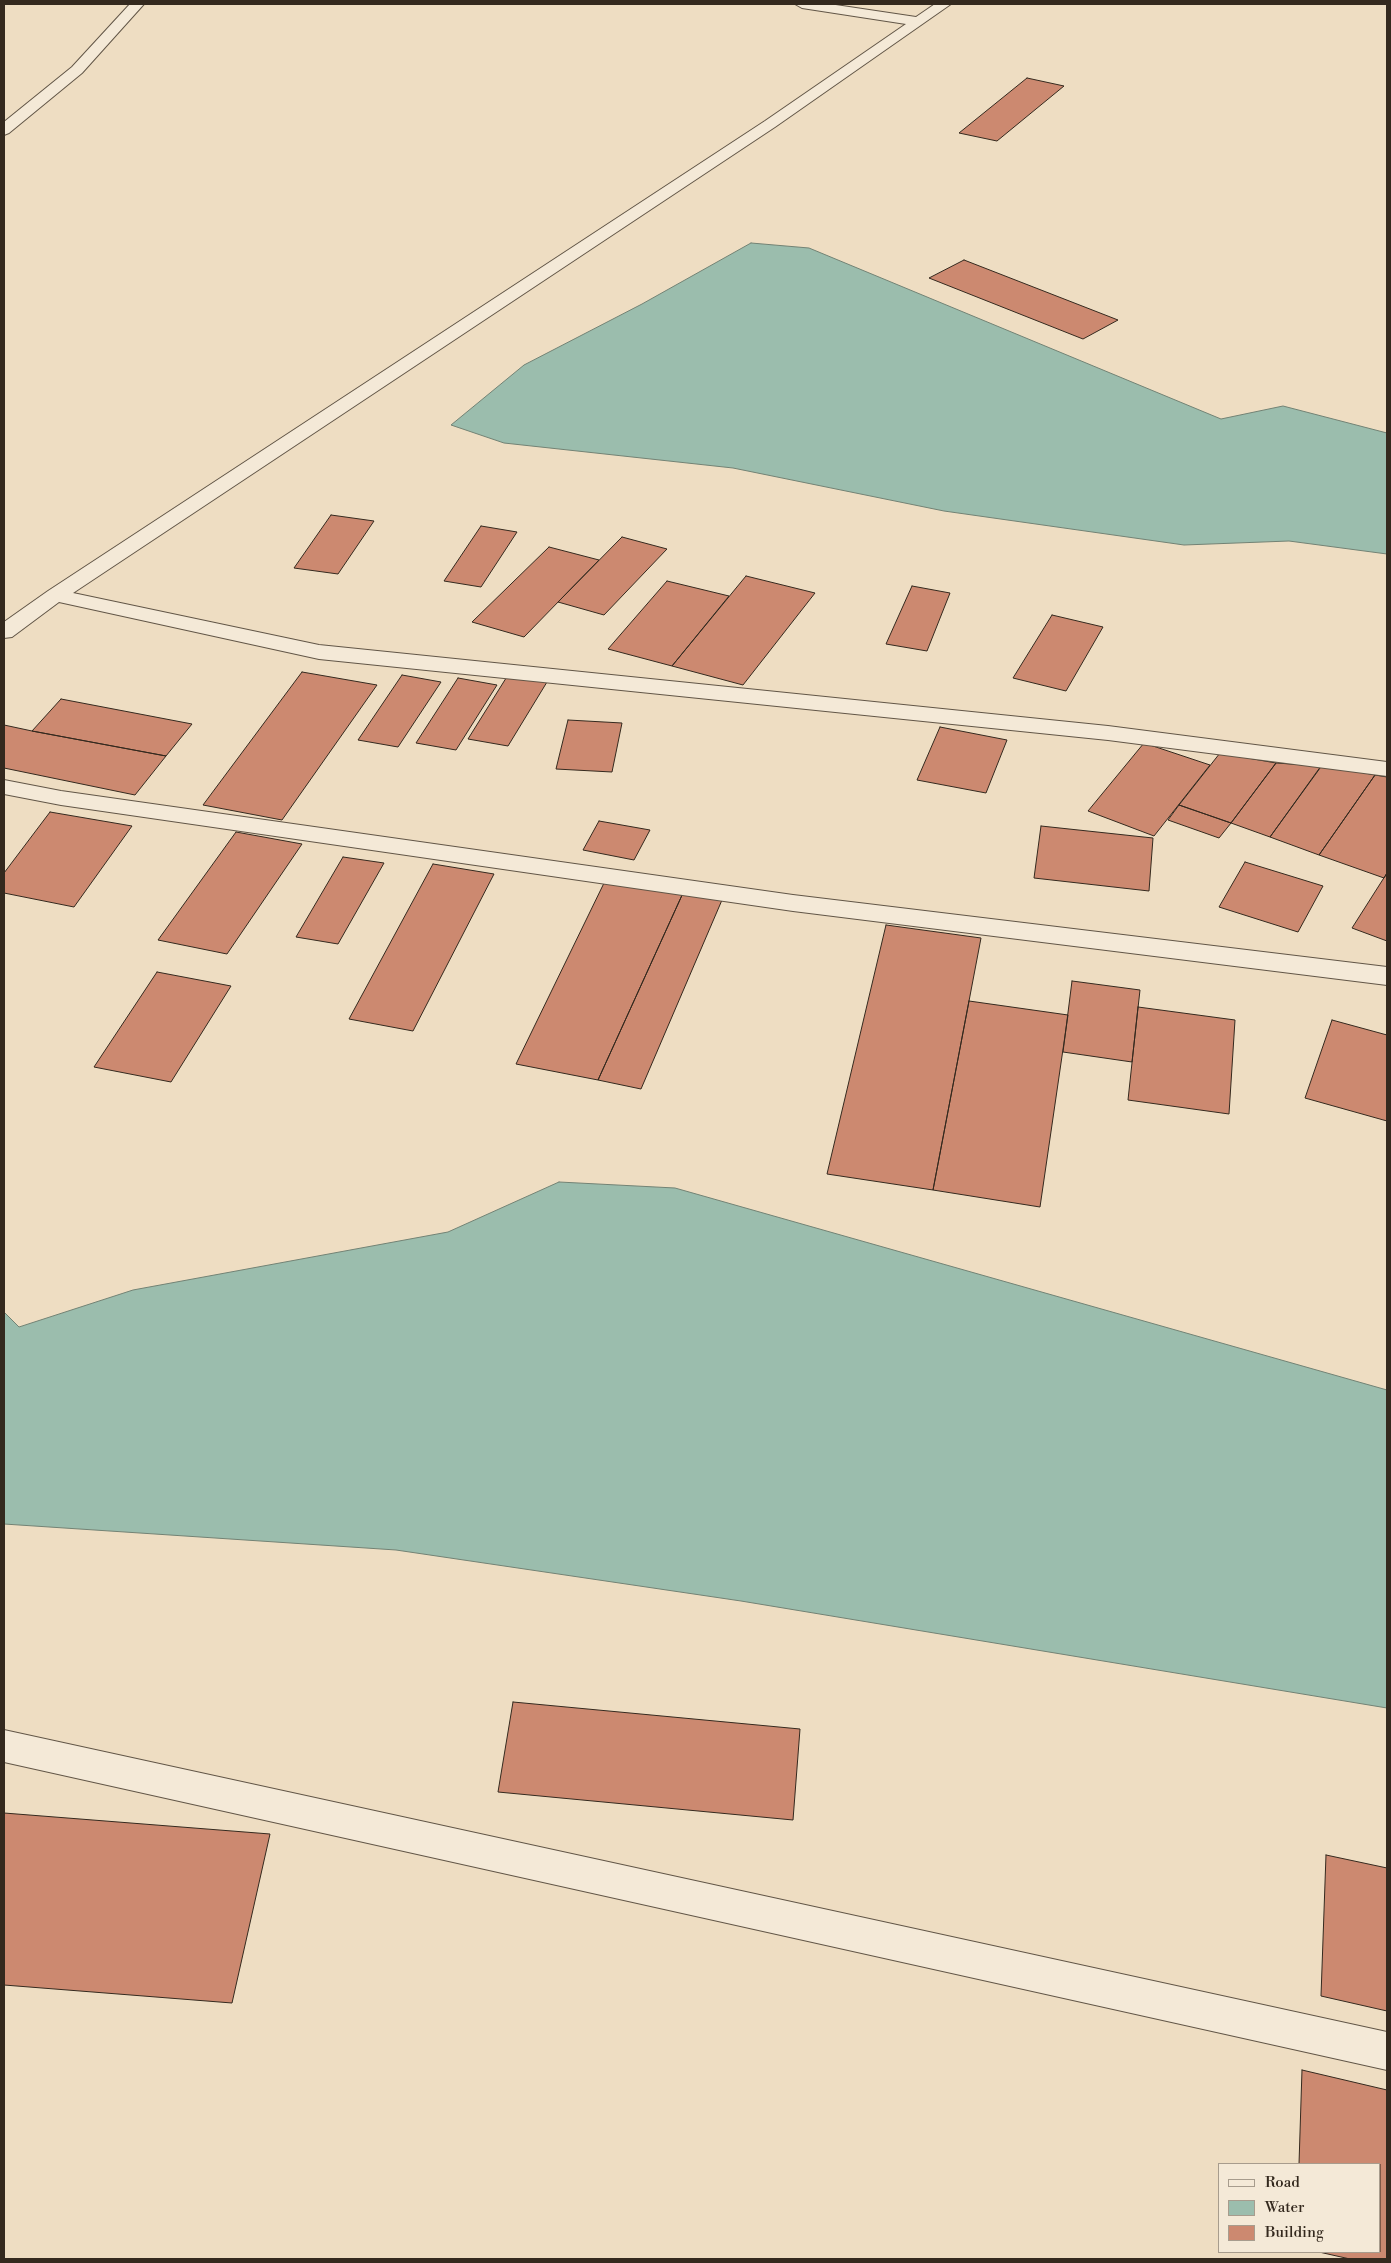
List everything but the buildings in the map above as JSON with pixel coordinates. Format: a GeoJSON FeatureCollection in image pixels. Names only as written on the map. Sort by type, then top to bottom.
{"type":"FeatureCollection","features":[{"type":"Feature","properties":{"kind":"street"},"geometry":{"type":"LineString","coordinates":[[4,130],[77,70],[137,4]]}},
{"type":"Feature","properties":{"kind":"street"},"geometry":{"type":"LineString","coordinates":[[802,4],[918,21]]}},
{"type":"Feature","properties":{"kind":"street"},"geometry":{"type":"LineString","coordinates":[[4,632],[55,595],[770,124],[944,4]]}},
{"type":"Feature","properties":{"kind":"street"},"geometry":{"type":"LineString","coordinates":[[55,595],[319,652],[1108,733],[1387,769]]}},
{"type":"Feature","properties":{"kind":"street"},"geometry":{"type":"LineString","coordinates":[[4,787],[61,798],[793,903],[1387,976]]}},
{"type":"Feature","properties":{"kind":"street"},"geometry":{"type":"LineString","coordinates":[[4,1746],[1387,2051]]}},
{"type":"Feature","properties":{"kind":"water"},"geometry":{"type":"Polygon","coordinates":[[[751,243],[809,248],[1221,419],[1283,406],[1387,433],[1387,554],[1289,541],[1184,545],[944,511],[733,468],[504,443],[451,425],[524,365],[642,304],[751,243]]]}},
{"type":"Feature","properties":{"kind":"water"},"geometry":{"type":"Polygon","coordinates":[[[559,1182],[675,1188],[1387,1390],[1387,1708],[741,1601],[396,1550],[4,1524],[4,1312],[19,1327],[133,1290],[448,1232],[559,1182]]]}}]}
